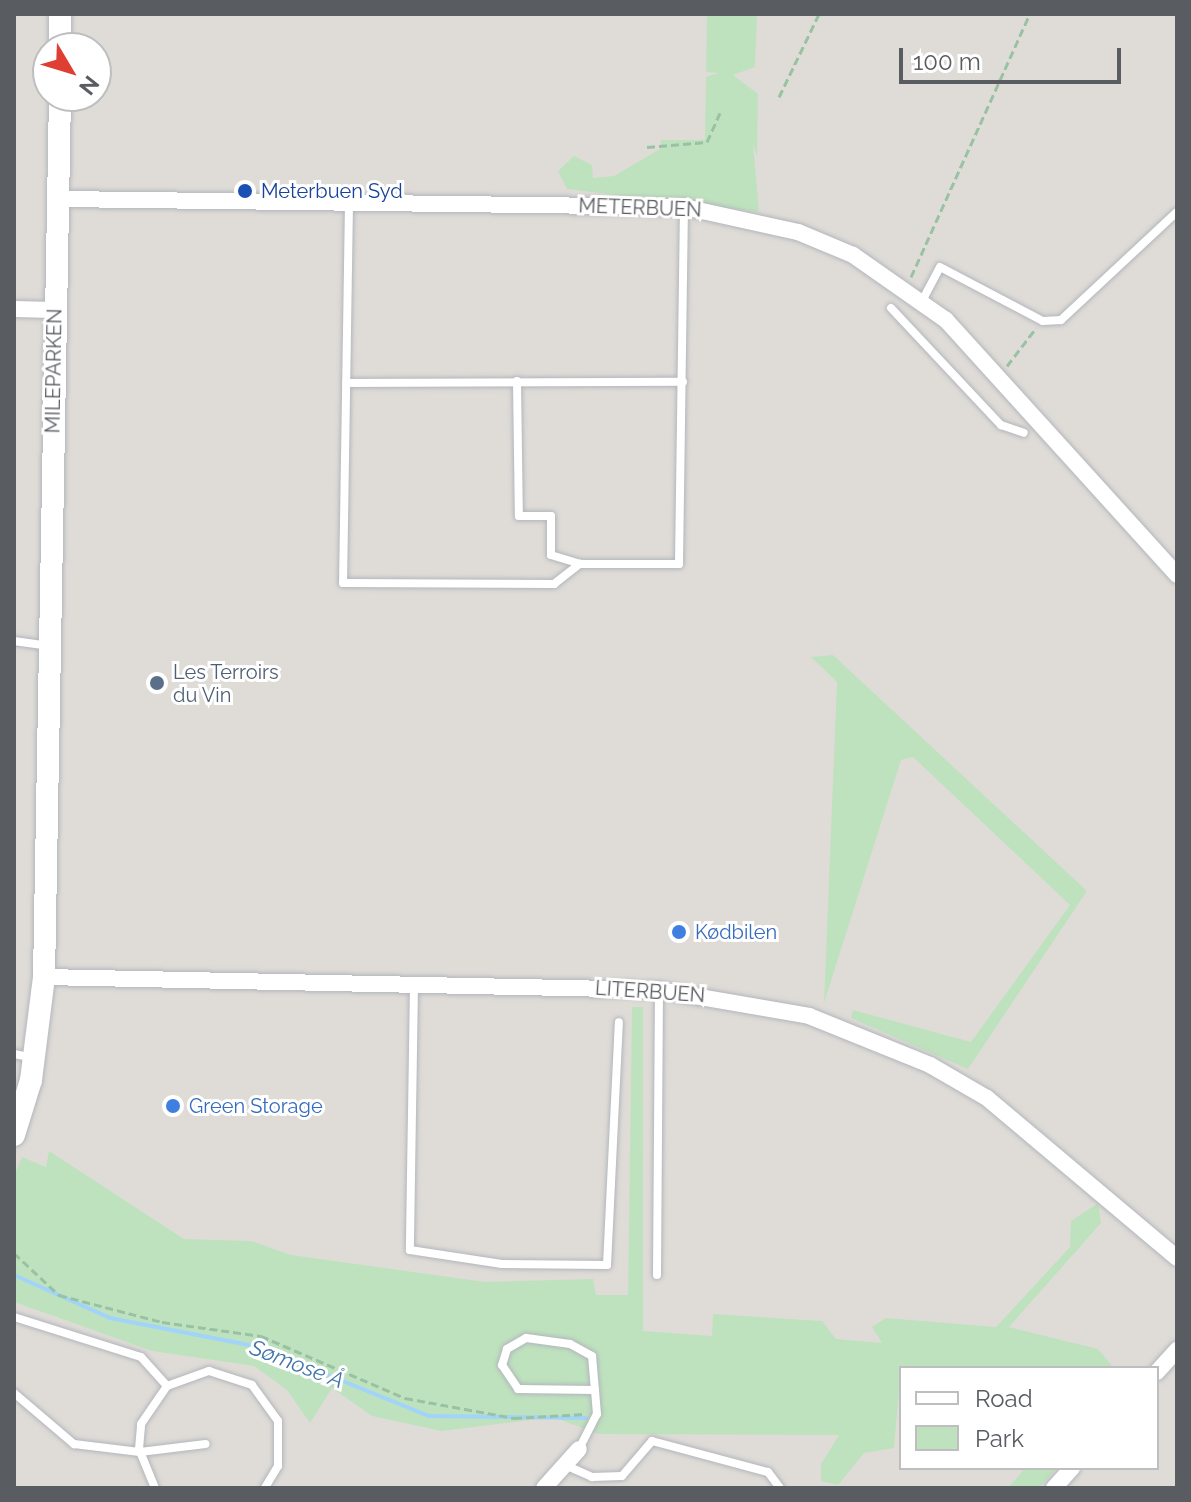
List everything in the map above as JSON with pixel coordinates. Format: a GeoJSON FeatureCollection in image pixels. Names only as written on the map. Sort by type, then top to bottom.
{"type":"FeatureCollection","features":[{"type":"Feature","properties":{"kind":"street","name":"MILEPARKEN"},"geometry":{"type":"LineString","coordinates":[[14,1135],[24,1056],[44,977],[60,112]]}},
{"type":"Feature","properties":{"kind":"street","name":"METERBUEN"},"geometry":{"type":"LineString","coordinates":[[59,199],[684,207],[798,232],[905,287],[922,301],[998,374],[1177,575]]}},
{"type":"Feature","properties":{"kind":"street"},"geometry":{"type":"LineString","coordinates":[[14,309],[55,310]]}},
{"type":"Feature","properties":{"kind":"street","name":"LITERBUEN"},"geometry":{"type":"LineString","coordinates":[[44,977],[659,990],[809,1016],[930,1065],[1032,1130],[1177,1258]]}},
{"type":"Feature","properties":{"kind":"street"},"geometry":{"type":"LineString","coordinates":[[1159,1370],[1177,1350]]}},
{"type":"Feature","properties":{"kind":"street"},"geometry":{"type":"LineString","coordinates":[[544,1488],[579,1449]]}},
{"type":"Feature","properties":{"kind":"street"},"geometry":{"type":"LineString","coordinates":[[1054,1488],[1070,1470]]}},
{"type":"Feature","properties":{"kind":"lane"},"geometry":{"type":"LineString","coordinates":[[349,203],[343,583],[554,584],[580,564]]}},
{"type":"Feature","properties":{"kind":"lane"},"geometry":{"type":"LineString","coordinates":[[517,381],[519,516],[551,516],[551,555],[580,564],[679,564],[684,207]]}},
{"type":"Feature","properties":{"kind":"lane"},"geometry":{"type":"LineString","coordinates":[[922,301],[940,267],[1039,320],[1061,320],[1177,212]]}},
{"type":"Feature","properties":{"kind":"lane"},"geometry":{"type":"LineString","coordinates":[[891,308],[1001,425],[1024,433]]}},
{"type":"Feature","properties":{"kind":"lane"},"geometry":{"type":"LineString","coordinates":[[346,383],[683,382]]}},
{"type":"Feature","properties":{"kind":"lane"},"geometry":{"type":"LineString","coordinates":[[14,641],[48,646]]}},
{"type":"Feature","properties":{"kind":"lane"},"geometry":{"type":"LineString","coordinates":[[414,985],[410,1250],[502,1264],[607,1265],[619,1022]]}},
{"type":"Feature","properties":{"kind":"lane"},"geometry":{"type":"LineString","coordinates":[[657,1275],[659,990]]}},
{"type":"Feature","properties":{"kind":"lane"},"geometry":{"type":"LineString","coordinates":[[14,1317],[141,1357],[167,1386]]}},
{"type":"Feature","properties":{"kind":"lane"},"geometry":{"type":"LineString","coordinates":[[579,1449],[597,1414],[595,1390],[592,1356],[570,1344],[526,1338],[507,1349],[502,1365],[518,1389],[595,1390]]}},
{"type":"Feature","properties":{"kind":"lane"},"geometry":{"type":"LineString","coordinates":[[155,1488],[140,1452],[141,1424],[167,1386],[209,1371],[260,1393],[278,1421],[281,1444],[266,1487]]}},
{"type":"Feature","properties":{"kind":"lane"},"geometry":{"type":"LineString","coordinates":[[14,1393],[74,1444],[140,1452],[206,1444]]}},
{"type":"Feature","properties":{"kind":"lane"},"geometry":{"type":"LineString","coordinates":[[565,1465],[592,1477],[622,1476],[652,1441],[768,1472],[780,1488]]}},
{"type":"Feature","properties":{"kind":"path"},"geometry":{"type":"LineString","coordinates":[[779,97],[819,14]]}},
{"type":"Feature","properties":{"kind":"path"},"geometry":{"type":"LineString","coordinates":[[905,287],[1030,14]]}},
{"type":"Feature","properties":{"kind":"path"},"geometry":{"type":"LineString","coordinates":[[647,147],[707,142],[720,113]]}},
{"type":"Feature","properties":{"kind":"path"},"geometry":{"type":"LineString","coordinates":[[998,374],[1030,342],[1039,320]]}},
{"type":"Feature","properties":{"kind":"path"},"geometry":{"type":"LineString","coordinates":[[14,1253],[59,1295],[162,1322],[261,1336],[405,1398],[514,1418],[597,1414]]}},
{"type":"Feature","properties":{"kind":"shaded area"},"geometry":{"type":"Polygon","coordinates":[[[14,14],[1177,14],[1177,1488],[14,1488],[14,14]]]}},
{"type":"Feature","properties":{"kind":"green space"},"geometry":{"type":"Polygon","coordinates":[[[707,14],[757,14],[755,67],[733,75],[758,94],[757,156],[753,143],[759,212],[567,189],[558,171],[574,156],[592,165],[593,178],[614,176],[660,149],[661,140],[705,140],[706,77],[718,73],[706,72],[707,14]]]}},
{"type":"Feature","properties":{"kind":"green space"},"geometry":{"type":"Polygon","coordinates":[[[833,655],[1087,891],[968,1069],[851,1018],[853,1010],[971,1042],[1070,905],[913,757],[901,760],[824,1003],[837,682],[811,657],[833,655]]]}},
{"type":"Feature","properties":{"kind":"green space"},"geometry":{"type":"Polygon","coordinates":[[[632,1007],[643,1007],[643,1331],[712,1336],[713,1314],[822,1321],[836,1339],[882,1343],[872,1327],[886,1318],[996,1327],[1070,1247],[1071,1221],[1098,1203],[1101,1223],[1009,1327],[1098,1349],[1112,1366],[899,1366],[894,1448],[864,1453],[838,1485],[821,1481],[821,1464],[839,1435],[599,1434],[553,1417],[441,1431],[372,1416],[332,1388],[310,1423],[287,1390],[254,1366],[152,1351],[14,1302],[14,1176],[22,1157],[46,1167],[49,1151],[184,1239],[251,1241],[291,1255],[485,1282],[593,1279],[596,1295],[628,1295],[632,1007]]]}},
{"type":"Feature","properties":{"kind":"green space"},"geometry":{"type":"Polygon","coordinates":[[[1023,1470],[1055,1470],[1039,1488],[1008,1488],[1023,1470]]]}},
{"type":"Feature","properties":{"kind":"waterway","name":"Sømose Å"},"geometry":{"type":"LineString","coordinates":[[14,1275],[110,1318],[259,1347],[429,1416],[586,1418]]}},
{"type":"Feature","properties":{"kind":"place","name":"Meterbuen Syd"},"geometry":{"type":"Point","coordinates":[245,191]}},
{"type":"Feature","properties":{"kind":"place","name":"Les Terroirs du Vin"},"geometry":{"type":"Point","coordinates":[157,683]}},
{"type":"Feature","properties":{"kind":"place","name":"Kødbilen"},"geometry":{"type":"Point","coordinates":[679,932]}},
{"type":"Feature","properties":{"kind":"place","name":"Green Storage"},"geometry":{"type":"Point","coordinates":[173,1106]}}]}
